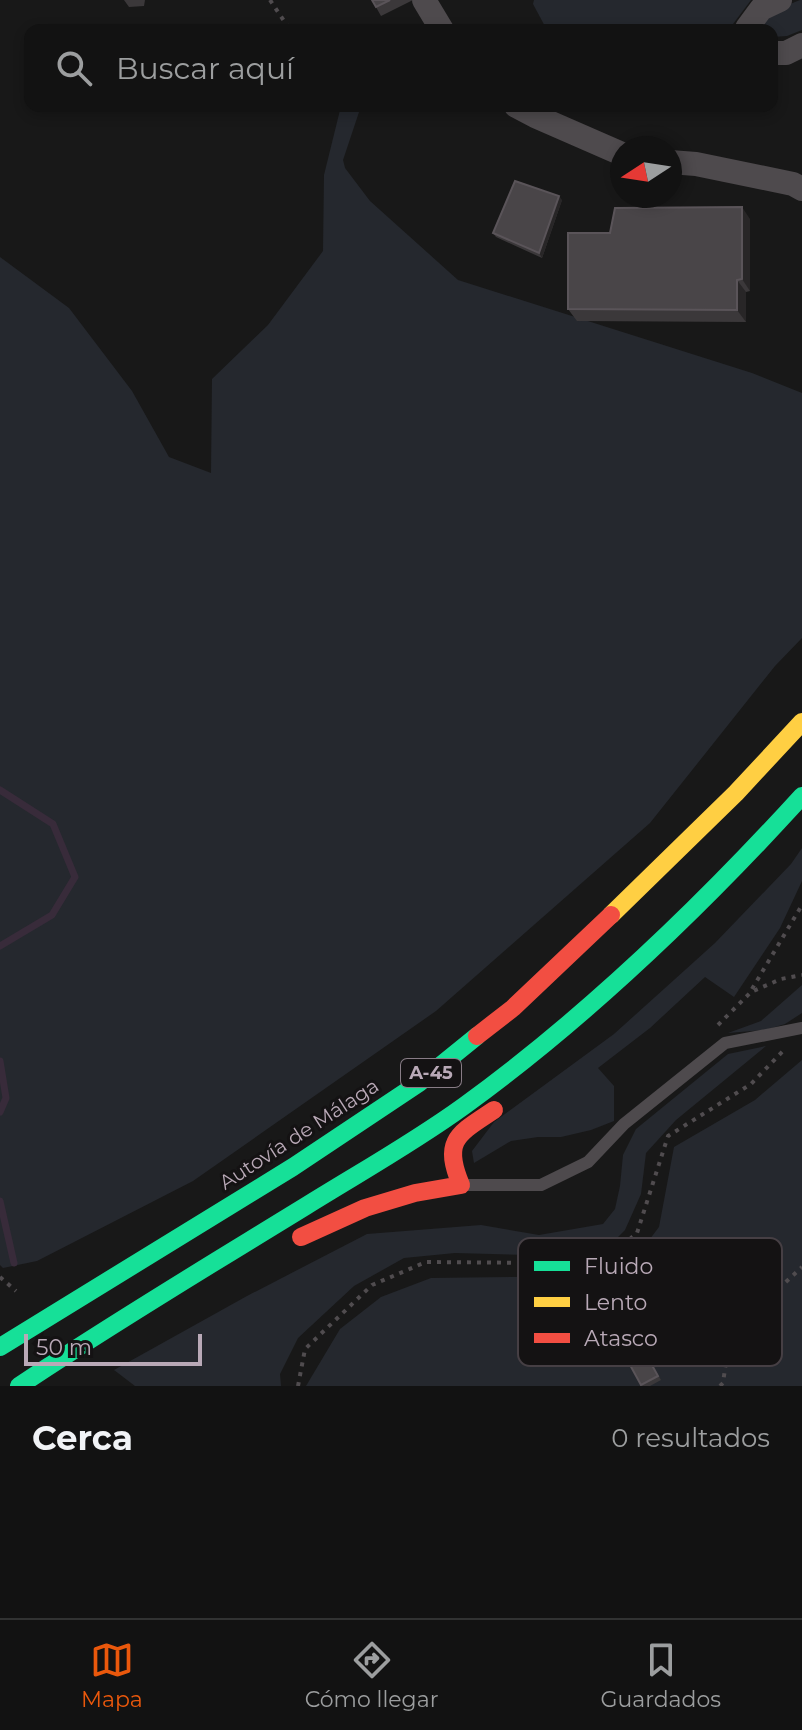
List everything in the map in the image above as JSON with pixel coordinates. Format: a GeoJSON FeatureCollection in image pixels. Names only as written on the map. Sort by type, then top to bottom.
{"type":"FeatureCollection","features":[{"type":"Feature","properties":{"kind":"highway","name":"Autovía de Málaga"},"geometry":{"type":"LineString","coordinates":[[0,1347],[293,1167],[419,1083],[513,1008],[617,911],[736,793],[802,722]]}},
{"type":"Feature","properties":{"kind":"highway","name":"A-45"},"geometry":{"type":"LineString","coordinates":[[19,1386],[393,1153],[482,1093],[626,973],[802,796]]}},
{"type":"Feature","properties":{"kind":"highway"},"geometry":{"type":"LineString","coordinates":[[540,1067],[559,1030]]}},
{"type":"Feature","properties":{"kind":"highway"},"geometry":{"type":"LineString","coordinates":[[289,1245],[365,1208],[415,1193],[461,1185],[452,1160],[452,1146],[461,1134],[509,1098]]}},
{"type":"Feature","properties":{"kind":"highway"},"geometry":{"type":"LineString","coordinates":[[194,1275],[248,1264]]}},
{"type":"Feature","properties":{"kind":"street"},"geometry":{"type":"LineString","coordinates":[[424,0],[438,24]]}},
{"type":"Feature","properties":{"kind":"street"},"geometry":{"type":"LineString","coordinates":[[750,24],[761,9],[780,0]]}},
{"type":"Feature","properties":{"kind":"street"},"geometry":{"type":"LineString","coordinates":[[778,53],[786,53],[802,45]]}},
{"type":"Feature","properties":{"kind":"street"},"geometry":{"type":"LineString","coordinates":[[527,112],[610,149]]}},
{"type":"Feature","properties":{"kind":"street"},"geometry":{"type":"LineString","coordinates":[[682,163],[793,184],[802,189]]}},
{"type":"Feature","properties":{"kind":"lane"},"geometry":{"type":"LineString","coordinates":[[461,1185],[541,1185],[588,1162],[624,1124],[725,1043],[802,1028]]}},
{"type":"Feature","properties":{"kind":"path"},"geometry":{"type":"LineString","coordinates":[[270,0],[286,24]]}},
{"type":"Feature","properties":{"kind":"path"},"geometry":{"type":"LineString","coordinates":[[725,1043],[712,1031],[751,992],[802,905]]}},
{"type":"Feature","properties":{"kind":"path"},"geometry":{"type":"LineString","coordinates":[[751,992],[781,979],[802,975]]}},
{"type":"Feature","properties":{"kind":"path"},"geometry":{"type":"LineString","coordinates":[[631,1238],[637,1233],[668,1136],[751,1084],[792,1042]]}},
{"type":"Feature","properties":{"kind":"path"},"geometry":{"type":"LineString","coordinates":[[298,1386],[305,1349],[372,1285],[426,1262],[518,1263]]}},
{"type":"Feature","properties":{"kind":"path"},"geometry":{"type":"LineString","coordinates":[[782,1284],[802,1267]]}},
{"type":"Feature","properties":{"kind":"path"},"geometry":{"type":"LineString","coordinates":[[0,1277],[16,1291]]}},
{"type":"Feature","properties":{"kind":"path"},"geometry":{"type":"LineString","coordinates":[[720,1386],[725,1366]]}},
{"type":"Feature","properties":{"kind":"shaded area"},"geometry":{"type":"Polygon","coordinates":[[[534,0],[751,0],[733,24],[544,24],[533,4],[534,0]]]}},
{"type":"Feature","properties":{"kind":"shaded area"},"geometry":{"type":"Polygon","coordinates":[[[802,0],[802,30],[778,37],[778,24],[756,24],[778,9],[802,0]]]}},
{"type":"Feature","properties":{"kind":"shaded area"},"geometry":{"type":"Polygon","coordinates":[[[340,112],[359,112],[343,160],[345,168],[370,201],[458,280],[752,373],[802,393],[802,638],[775,666],[650,823],[436,1011],[193,1181],[37,1261],[3,1268],[0,1265],[0,257],[69,308],[132,391],[169,457],[211,473],[212,379],[268,325],[323,251],[324,175],[340,112]]]}},
{"type":"Feature","properties":{"kind":"shaded area"},"geometry":{"type":"Polygon","coordinates":[[[802,848],[802,881],[780,928],[734,997],[705,977],[650,1028],[598,1068],[614,1086],[614,1121],[561,1137],[511,1141],[474,1163],[472,1151],[494,1122],[614,1034],[715,943],[791,864],[802,848]]]}},
{"type":"Feature","properties":{"kind":"shaded area"},"geometry":{"type":"Polygon","coordinates":[[[802,985],[802,1013],[785,1024],[765,1030],[728,1033],[761,1021],[802,985]]]}},
{"type":"Feature","properties":{"kind":"shaded area"},"geometry":{"type":"Polygon","coordinates":[[[766,1046],[676,1120],[646,1153],[641,1194],[625,1230],[617,1238],[518,1238],[518,1255],[455,1253],[404,1258],[354,1286],[298,1338],[280,1374],[281,1386],[135,1386],[114,1370],[367,1234],[481,1225],[539,1235],[603,1224],[615,1209],[623,1155],[636,1129],[728,1054],[766,1046]]]}},
{"type":"Feature","properties":{"kind":"shaded area"},"geometry":{"type":"Polygon","coordinates":[[[802,1060],[802,1386],[306,1386],[340,1329],[381,1297],[431,1278],[518,1277],[518,1366],[782,1366],[782,1238],[651,1238],[659,1227],[674,1147],[755,1100],[802,1060]]]}},
{"type":"Feature","properties":{"kind":"building"},"geometry":{"type":"Polygon","coordinates":[[[372,0],[390,0],[376,7],[372,0]]]}},
{"type":"Feature","properties":{"kind":"building"},"geometry":{"type":"Polygon","coordinates":[[[515,181],[559,196],[539,253],[493,233],[515,181]]]}},
{"type":"Feature","properties":{"kind":"building"},"geometry":{"type":"Polygon","coordinates":[[[742,207],[742,279],[737,280],[737,310],[568,309],[568,233],[610,233],[615,208],[742,207]]]}},
{"type":"Feature","properties":{"kind":"building"},"geometry":{"type":"Polygon","coordinates":[[[631,1366],[652,1366],[658,1376],[641,1385],[631,1366]]]}},
{"type":"Feature","properties":{"kind":"waterway"},"geometry":{"type":"LineString","coordinates":[[0,790],[53,824],[75,877],[52,915],[0,946]]}},
{"type":"Feature","properties":{"kind":"waterway"},"geometry":{"type":"LineString","coordinates":[[0,1061],[6,1098],[0,1112]]}},
{"type":"Feature","properties":{"kind":"waterway"},"geometry":{"type":"LineString","coordinates":[[0,1201],[14,1263]]}},
{"type":"Feature","properties":{"kind":"traffic: fast"},"geometry":{"type":"LineString","coordinates":[[19,1386],[464,1106],[555,1035],[641,960],[802,796]]}},
{"type":"Feature","properties":{"kind":"traffic: fast"},"geometry":{"type":"LineString","coordinates":[[0,1347],[293,1167],[419,1083],[477,1036]]}},
{"type":"Feature","properties":{"kind":"traffic: slow"},"geometry":{"type":"LineString","coordinates":[[611,915],[736,793],[802,722]]}},
{"type":"Feature","properties":{"kind":"traffic: jam"},"geometry":{"type":"LineString","coordinates":[[477,1036],[513,1008],[611,915]]}},
{"type":"Feature","properties":{"kind":"traffic: jam"},"geometry":{"type":"LineString","coordinates":[[301,1237],[365,1208],[415,1193],[461,1185],[453,1158],[457,1140],[463,1132],[494,1110]]}}]}
